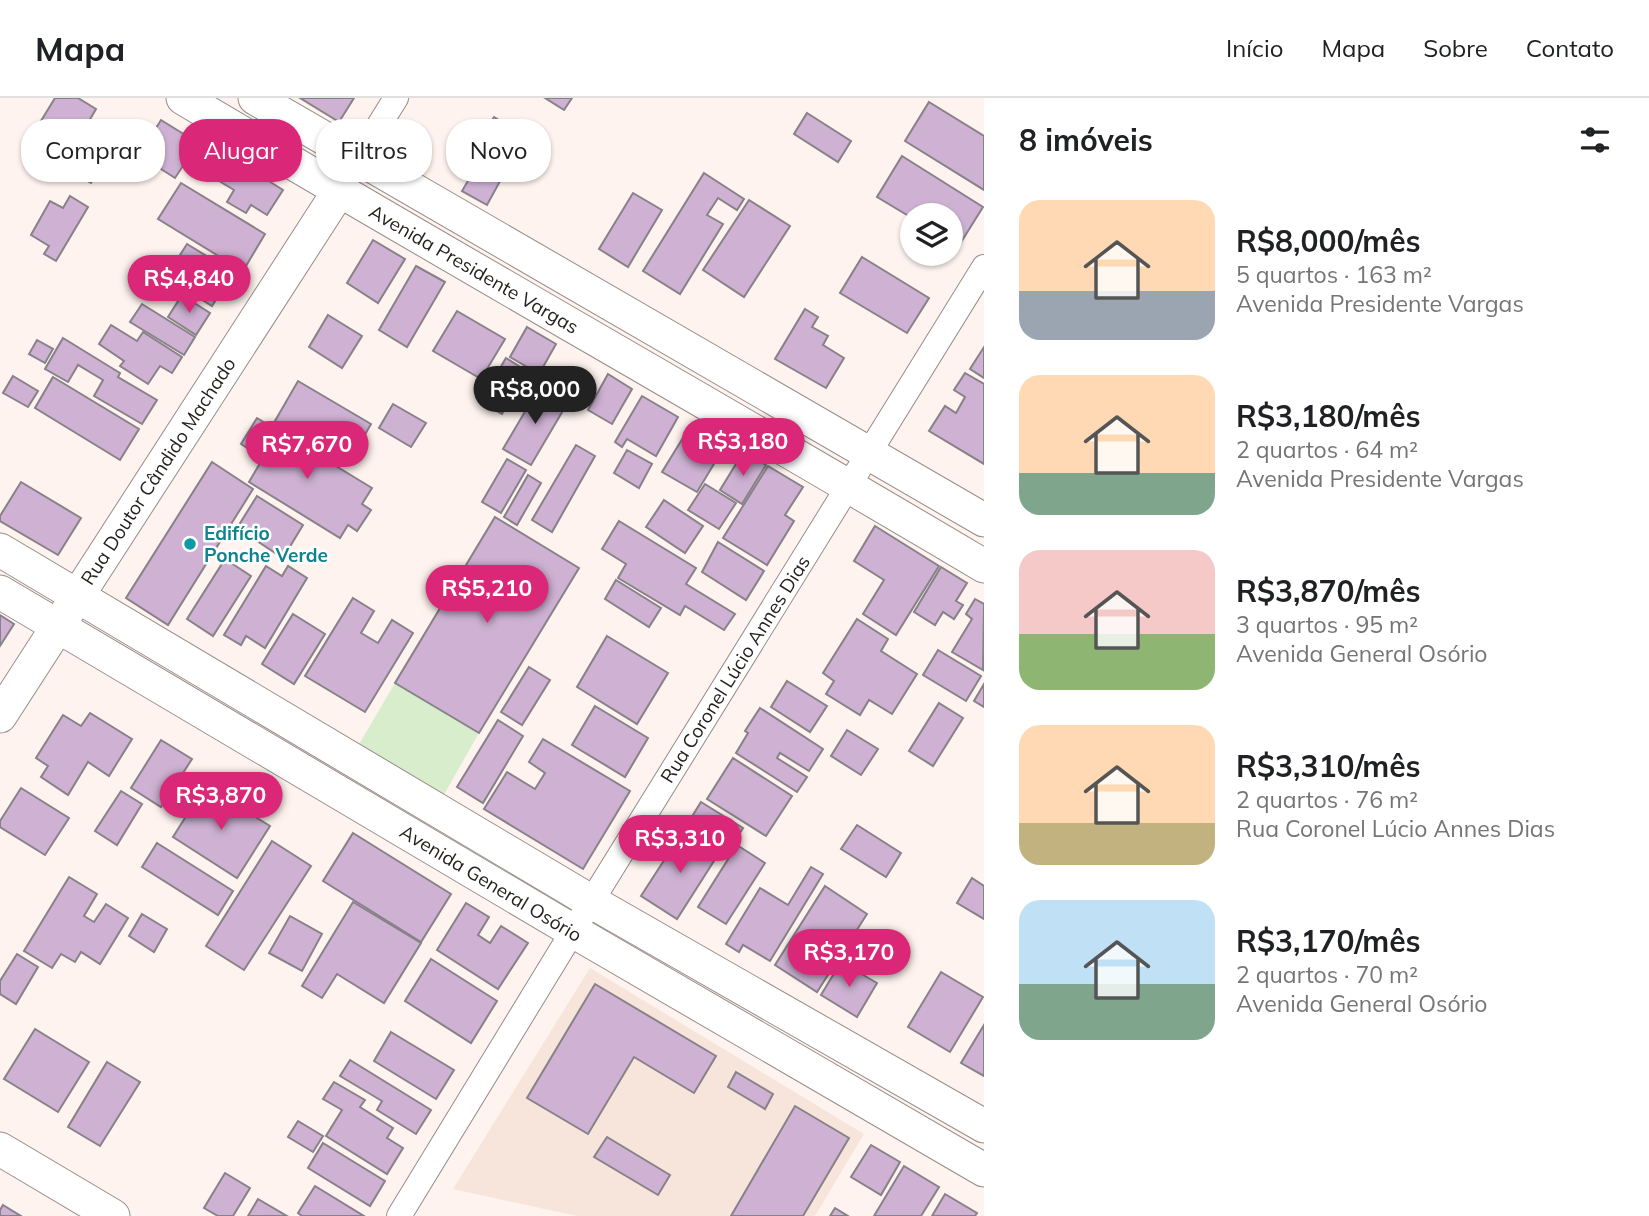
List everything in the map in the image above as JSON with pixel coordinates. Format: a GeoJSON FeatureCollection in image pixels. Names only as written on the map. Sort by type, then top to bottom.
{"type":"FeatureCollection","features":[{"type":"Feature","properties":{"kind":"main road","name":"Avenida Presidente Vargas"},"geometry":{"type":"LineString","coordinates":[[183,98],[848,485],[982,559]]}},
{"type":"Feature","properties":{"kind":"main road","name":"Avenida Presidente Vargas"},"geometry":{"type":"LineString","coordinates":[[255,98],[316,134]]}},
{"type":"Feature","properties":{"kind":"main road","name":"Rua Doutor Cândido Machado"},"geometry":{"type":"LineString","coordinates":[[0,716],[339,191],[350,192],[360,188],[364,182]]}},
{"type":"Feature","properties":{"kind":"main road","name":"Avenida Presidente Vargas"},"geometry":{"type":"LineString","coordinates":[[398,182],[984,520]]}},
{"type":"Feature","properties":{"kind":"main road","name":"Avenida General Osório"},"geometry":{"type":"LineString","coordinates":[[0,550],[592,902],[984,1126]]}},
{"type":"Feature","properties":{"kind":"main road","name":"Avenida General Osório"},"geometry":{"type":"LineString","coordinates":[[0,592],[984,1170]]}},
{"type":"Feature","properties":{"kind":"main road"},"geometry":{"type":"LineString","coordinates":[[321,782],[339,752]]}},
{"type":"Feature","properties":{"kind":"main road"},"geometry":{"type":"LineString","coordinates":[[809,1068],[825,1036]]}},
{"type":"Feature","properties":{"kind":"main road"},"geometry":{"type":"LineString","coordinates":[[0,1149],[113,1216]]}},
{"type":"Feature","properties":{"kind":"street"},"geometry":{"type":"LineString","coordinates":[[383,119],[396,98]]}},
{"type":"Feature","properties":{"kind":"street","name":"Rua Coronel Lúcio Annes Dias"},"geometry":{"type":"LineString","coordinates":[[399,1216],[984,267]]}},
{"type":"Feature","properties":{"kind":"shaded area"},"geometry":{"type":"Polygon","coordinates":[[[590,968],[864,1134],[815,1216],[577,1216],[453,1189],[590,968]]]}},
{"type":"Feature","properties":{"kind":"green space"},"geometry":{"type":"Polygon","coordinates":[[[395,683],[479,733],[442,798],[358,746],[395,683]]]}},
{"type":"Feature","properties":{"kind":"building"},"geometry":{"type":"Polygon","coordinates":[[[55,98],[78,98],[96,109],[90,119],[42,119],[55,98]]]}},
{"type":"Feature","properties":{"kind":"building"},"geometry":{"type":"Polygon","coordinates":[[[300,98],[354,98],[341,119],[334,119],[300,98]]]}},
{"type":"Feature","properties":{"kind":"building"},"geometry":{"type":"Polygon","coordinates":[[[545,98],[572,98],[564,110],[545,98]]]}},
{"type":"Feature","properties":{"kind":"building"},"geometry":{"type":"Polygon","coordinates":[[[929,102],[984,136],[984,190],[905,141],[929,102]]]}},
{"type":"Feature","properties":{"kind":"building"},"geometry":{"type":"Polygon","coordinates":[[[807,113],[851,141],[838,162],[794,134],[807,113]]]}},
{"type":"Feature","properties":{"kind":"building"},"geometry":{"type":"Polygon","coordinates":[[[165,122],[179,131],[179,172],[175,178],[165,172],[165,122]]]}},
{"type":"Feature","properties":{"kind":"building"},"geometry":{"type":"Polygon","coordinates":[[[902,156],[983,207],[963,239],[963,203],[900,203],[900,211],[877,197],[902,156]]]}},
{"type":"Feature","properties":{"kind":"building"},"geometry":{"type":"Polygon","coordinates":[[[704,173],[744,199],[737,210],[718,198],[707,215],[723,224],[680,294],[643,271],[704,173]]]}},
{"type":"Feature","properties":{"kind":"building"},"geometry":{"type":"Polygon","coordinates":[[[221,182],[270,182],[283,190],[267,215],[251,205],[246,213],[227,202],[234,190],[221,182]]]}},
{"type":"Feature","properties":{"kind":"building"},"geometry":{"type":"Polygon","coordinates":[[[467,182],[500,182],[487,205],[462,191],[467,182]]]}},
{"type":"Feature","properties":{"kind":"building"},"geometry":{"type":"Polygon","coordinates":[[[181,183],[265,234],[243,271],[158,219],[181,183]]]}},
{"type":"Feature","properties":{"kind":"building"},"geometry":{"type":"Polygon","coordinates":[[[633,193],[662,210],[628,267],[599,249],[633,193]]]}},
{"type":"Feature","properties":{"kind":"building"},"geometry":{"type":"Polygon","coordinates":[[[70,196],[88,207],[56,261],[44,254],[49,246],[31,235],[50,201],[63,208],[70,196]]]}},
{"type":"Feature","properties":{"kind":"building"},"geometry":{"type":"Polygon","coordinates":[[[749,200],[790,226],[744,297],[703,270],[749,200]]]}},
{"type":"Feature","properties":{"kind":"building"},"geometry":{"type":"Polygon","coordinates":[[[373,240],[405,259],[378,303],[347,283],[373,240]]]}},
{"type":"Feature","properties":{"kind":"building"},"geometry":{"type":"Polygon","coordinates":[[[187,244],[233,272],[212,306],[166,277],[187,244]]]}},
{"type":"Feature","properties":{"kind":"building"},"geometry":{"type":"Polygon","coordinates":[[[862,257],[929,298],[907,333],[840,293],[862,257]]]}},
{"type":"Feature","properties":{"kind":"building"},"geometry":{"type":"Polygon","coordinates":[[[416,266],[445,282],[407,347],[379,330],[416,266]]]}},
{"type":"Feature","properties":{"kind":"building"},"geometry":{"type":"Polygon","coordinates":[[[182,295],[210,313],[196,335],[168,317],[182,295]]]}},
{"type":"Feature","properties":{"kind":"building"},"geometry":{"type":"Polygon","coordinates":[[[142,304],[195,337],[184,355],[130,322],[142,304]]]}},
{"type":"Feature","properties":{"kind":"building"},"geometry":{"type":"Polygon","coordinates":[[[805,309],[818,317],[812,327],[828,336],[823,345],[844,358],[826,388],[775,359],[805,309]]]}},
{"type":"Feature","properties":{"kind":"building"},"geometry":{"type":"Polygon","coordinates":[[[457,311],[505,339],[481,379],[433,351],[457,311]]]}},
{"type":"Feature","properties":{"kind":"building"},"geometry":{"type":"Polygon","coordinates":[[[328,315],[362,336],[342,368],[309,347],[328,315]]]}},
{"type":"Feature","properties":{"kind":"building"},"geometry":{"type":"Polygon","coordinates":[[[111,325],[137,341],[143,332],[182,357],[172,373],[160,366],[148,384],[120,366],[124,361],[99,344],[111,325]]]}},
{"type":"Feature","properties":{"kind":"building"},"geometry":{"type":"Polygon","coordinates":[[[527,327],[556,344],[539,374],[510,357],[527,327]]]}},
{"type":"Feature","properties":{"kind":"building"},"geometry":{"type":"Polygon","coordinates":[[[63,338],[120,373],[118,377],[157,400],[142,424],[94,396],[103,380],[78,365],[68,382],[45,369],[63,338]]]}},
{"type":"Feature","properties":{"kind":"building"},"geometry":{"type":"Polygon","coordinates":[[[37,340],[53,349],[45,363],[29,354],[37,340]]]}},
{"type":"Feature","properties":{"kind":"building"},"geometry":{"type":"Polygon","coordinates":[[[984,347],[984,378],[970,369],[984,347]]]}},
{"type":"Feature","properties":{"kind":"building"},"geometry":{"type":"Polygon","coordinates":[[[506,358],[527,371],[502,414],[480,402],[506,358]]]}},
{"type":"Feature","properties":{"kind":"building"},"geometry":{"type":"Polygon","coordinates":[[[965,373],[984,384],[984,464],[929,431],[945,406],[956,413],[965,397],[954,390],[965,373]]]}},
{"type":"Feature","properties":{"kind":"building"},"geometry":{"type":"Polygon","coordinates":[[[608,374],[632,389],[612,424],[588,410],[608,374]]]}},
{"type":"Feature","properties":{"kind":"building"},"geometry":{"type":"Polygon","coordinates":[[[13,376],[38,391],[28,407],[3,393],[13,376]]]}},
{"type":"Feature","properties":{"kind":"building"},"geometry":{"type":"Polygon","coordinates":[[[53,377],[139,429],[120,460],[35,408],[53,377]]]}},
{"type":"Feature","properties":{"kind":"building"},"geometry":{"type":"Polygon","coordinates":[[[298,381],[371,424],[348,464],[275,421],[298,381]]]}},
{"type":"Feature","properties":{"kind":"building"},"geometry":{"type":"Polygon","coordinates":[[[540,386],[568,402],[531,465],[503,449],[540,386]]]}},
{"type":"Feature","properties":{"kind":"building"},"geometry":{"type":"Polygon","coordinates":[[[642,396],[678,417],[656,456],[627,439],[622,447],[615,442],[642,396]]]}},
{"type":"Feature","properties":{"kind":"building"},"geometry":{"type":"Polygon","coordinates":[[[393,404],[426,423],[411,447],[379,428],[393,404]]]}},
{"type":"Feature","properties":{"kind":"building"},"geometry":{"type":"Polygon","coordinates":[[[257,418],[372,488],[362,504],[371,510],[357,531],[348,525],[340,538],[249,482],[263,458],[241,444],[257,418]]]}},
{"type":"Feature","properties":{"kind":"building"},"geometry":{"type":"Polygon","coordinates":[[[686,433],[720,454],[697,492],[662,472],[686,433]]]}},
{"type":"Feature","properties":{"kind":"building"},"geometry":{"type":"Polygon","coordinates":[[[576,445],[595,456],[552,532],[532,520],[576,445]]]}},
{"type":"Feature","properties":{"kind":"building"},"geometry":{"type":"Polygon","coordinates":[[[627,450],[652,464],[639,488],[614,473],[627,450]]]}},
{"type":"Feature","properties":{"kind":"building"},"geometry":{"type":"Polygon","coordinates":[[[744,451],[766,465],[742,504],[720,490],[744,451]]]}},
{"type":"Feature","properties":{"kind":"building"},"geometry":{"type":"Polygon","coordinates":[[[507,459],[526,470],[501,513],[482,502],[507,459]]]}},
{"type":"Feature","properties":{"kind":"building","name":"Edifício Ponche Verde"},"geometry":{"type":"Polygon","coordinates":[[[212,462],[253,489],[168,625],[126,598],[212,462]]]}},
{"type":"Feature","properties":{"kind":"building"},"geometry":{"type":"Polygon","coordinates":[[[768,466],[803,487],[785,515],[794,521],[767,565],[723,538],[768,466]]]}},
{"type":"Feature","properties":{"kind":"building"},"geometry":{"type":"Polygon","coordinates":[[[528,475],[541,483],[517,525],[504,517],[528,475]]]}},
{"type":"Feature","properties":{"kind":"building"},"geometry":{"type":"Polygon","coordinates":[[[21,482],[81,518],[58,555],[0,521],[0,516],[21,482]]]}},
{"type":"Feature","properties":{"kind":"building"},"geometry":{"type":"Polygon","coordinates":[[[705,484],[736,503],[719,529],[688,510],[705,484]]]}},
{"type":"Feature","properties":{"kind":"building"},"geometry":{"type":"Polygon","coordinates":[[[257,496],[303,525],[283,558],[237,528],[257,496]]]}},
{"type":"Feature","properties":{"kind":"building"},"geometry":{"type":"Polygon","coordinates":[[[664,500],[703,526],[685,553],[646,527],[664,500]]]}},
{"type":"Feature","properties":{"kind":"building"},"geometry":{"type":"Polygon","coordinates":[[[495,517],[579,568],[479,733],[395,683],[495,517]]]}},
{"type":"Feature","properties":{"kind":"building"},"geometry":{"type":"Polygon","coordinates":[[[619,521],[696,568],[686,584],[735,614],[724,630],[685,606],[680,615],[618,578],[626,564],[602,549],[619,521]]]}},
{"type":"Feature","properties":{"kind":"building"},"geometry":{"type":"Polygon","coordinates":[[[875,526],[939,566],[896,635],[863,614],[884,580],[854,561],[875,526]]]}},
{"type":"Feature","properties":{"kind":"building"},"geometry":{"type":"Polygon","coordinates":[[[718,542],[764,571],[746,600],[702,572],[718,542]]]}},
{"type":"Feature","properties":{"kind":"building"},"geometry":{"type":"Polygon","coordinates":[[[225,559],[251,576],[213,636],[187,619],[225,559]]]}},
{"type":"Feature","properties":{"kind":"building"},"geometry":{"type":"Polygon","coordinates":[[[266,566],[282,576],[288,566],[307,578],[265,648],[246,636],[241,645],[224,635],[266,566]]]}},
{"type":"Feature","properties":{"kind":"building"},"geometry":{"type":"Polygon","coordinates":[[[941,567],[967,583],[956,601],[963,605],[954,619],[943,612],[935,625],[914,612],[941,567]]]}},
{"type":"Feature","properties":{"kind":"building"},"geometry":{"type":"Polygon","coordinates":[[[616,580],[661,608],[649,627],[605,599],[616,580]]]}},
{"type":"Feature","properties":{"kind":"building"},"geometry":{"type":"Polygon","coordinates":[[[353,598],[374,611],[361,633],[378,643],[392,620],[413,633],[365,712],[305,676],[353,598]]]}},
{"type":"Feature","properties":{"kind":"building"},"geometry":{"type":"Polygon","coordinates":[[[975,599],[984,604],[983,670],[952,652],[972,619],[966,614],[975,599]]]}},
{"type":"Feature","properties":{"kind":"building"},"geometry":{"type":"Polygon","coordinates":[[[293,614],[325,634],[294,684],[262,664],[293,614]]]}},
{"type":"Feature","properties":{"kind":"building"},"geometry":{"type":"Polygon","coordinates":[[[0,615],[14,624],[0,646],[0,615]]]}},
{"type":"Feature","properties":{"kind":"building"},"geometry":{"type":"Polygon","coordinates":[[[857,619],[888,639],[881,651],[917,674],[892,714],[869,700],[860,715],[826,694],[834,681],[823,673],[857,619]]]}},
{"type":"Feature","properties":{"kind":"building"},"geometry":{"type":"Polygon","coordinates":[[[607,636],[668,673],[637,724],[577,687],[607,636]]]}},
{"type":"Feature","properties":{"kind":"building"},"geometry":{"type":"Polygon","coordinates":[[[938,650],[981,676],[966,701],[923,675],[938,650]]]}},
{"type":"Feature","properties":{"kind":"building"},"geometry":{"type":"Polygon","coordinates":[[[529,667],[550,680],[522,725],[501,712],[529,667]]]}},
{"type":"Feature","properties":{"kind":"building"},"geometry":{"type":"Polygon","coordinates":[[[787,681],[827,706],[810,732],[771,707],[787,681]]]}},
{"type":"Feature","properties":{"kind":"building"},"geometry":{"type":"Polygon","coordinates":[[[984,684],[984,707],[974,701],[984,684]]]}},
{"type":"Feature","properties":{"kind":"building"},"geometry":{"type":"Polygon","coordinates":[[[939,703],[963,718],[933,766],[909,751],[939,703]]]}},
{"type":"Feature","properties":{"kind":"building"},"geometry":{"type":"Polygon","coordinates":[[[595,706],[648,738],[625,777],[572,745],[595,706]]]}},
{"type":"Feature","properties":{"kind":"building"},"geometry":{"type":"Polygon","coordinates":[[[760,708],[823,749],[809,771],[780,753],[777,758],[807,777],[797,792],[736,753],[748,733],[745,731],[760,708]]]}},
{"type":"Feature","properties":{"kind":"building"},"geometry":{"type":"Polygon","coordinates":[[[90,713],[132,739],[109,776],[88,762],[68,795],[41,777],[48,766],[36,758],[63,715],[81,726],[90,713]]]}},
{"type":"Feature","properties":{"kind":"building"},"geometry":{"type":"Polygon","coordinates":[[[498,720],[523,736],[483,803],[457,787],[498,720]]]}},
{"type":"Feature","properties":{"kind":"building"},"geometry":{"type":"Polygon","coordinates":[[[847,730],[878,749],[861,775],[831,756],[847,730]]]}},
{"type":"Feature","properties":{"kind":"building"},"geometry":{"type":"Polygon","coordinates":[[[543,739],[630,791],[583,869],[484,809],[507,772],[535,789],[545,773],[529,762],[543,739]]]}},
{"type":"Feature","properties":{"kind":"building"},"geometry":{"type":"Polygon","coordinates":[[[161,740],[192,759],[161,807],[131,788],[161,740]]]}},
{"type":"Feature","properties":{"kind":"building"},"geometry":{"type":"Polygon","coordinates":[[[733,758],[792,796],[766,836],[707,799],[733,758]]]}},
{"type":"Feature","properties":{"kind":"building"},"geometry":{"type":"Polygon","coordinates":[[[205,786],[270,826],[237,878],[173,837],[205,786]]]}},
{"type":"Feature","properties":{"kind":"building"},"geometry":{"type":"Polygon","coordinates":[[[21,788],[69,818],[45,855],[0,827],[0,821],[21,788]]]}},
{"type":"Feature","properties":{"kind":"building"},"geometry":{"type":"Polygon","coordinates":[[[121,791],[142,804],[117,845],[95,831],[121,791]]]}},
{"type":"Feature","properties":{"kind":"building"},"geometry":{"type":"Polygon","coordinates":[[[701,802],[743,828],[729,850],[688,823],[701,802]]]}},
{"type":"Feature","properties":{"kind":"building"},"geometry":{"type":"Polygon","coordinates":[[[857,825],[901,853],[886,877],[841,849],[857,825]]]}},
{"type":"Feature","properties":{"kind":"building"},"geometry":{"type":"Polygon","coordinates":[[[683,831],[719,853],[677,919],[641,896],[683,831]]]}},
{"type":"Feature","properties":{"kind":"building"},"geometry":{"type":"Polygon","coordinates":[[[353,833],[451,894],[421,942],[323,881],[353,833]]]}},
{"type":"Feature","properties":{"kind":"building"},"geometry":{"type":"Polygon","coordinates":[[[272,841],[311,866],[244,970],[206,946],[272,841]]]}},
{"type":"Feature","properties":{"kind":"building"},"geometry":{"type":"Polygon","coordinates":[[[157,843],[233,891],[218,915],[142,867],[157,843]]]}},
{"type":"Feature","properties":{"kind":"building"},"geometry":{"type":"Polygon","coordinates":[[[737,845],[765,863],[726,924],[698,907],[737,845]]]}},
{"type":"Feature","properties":{"kind":"building"},"geometry":{"type":"Polygon","coordinates":[[[811,867],[823,874],[770,961],[743,945],[739,952],[726,944],[760,888],[788,905],[811,867]]]}},
{"type":"Feature","properties":{"kind":"building"},"geometry":{"type":"Polygon","coordinates":[[[69,877],[97,894],[84,916],[94,922],[106,904],[128,918],[100,964],[81,952],[75,962],[61,954],[52,968],[24,951],[69,877]]]}},
{"type":"Feature","properties":{"kind":"building"},"geometry":{"type":"Polygon","coordinates":[[[972,878],[984,886],[984,919],[957,903],[972,878]]]}},
{"type":"Feature","properties":{"kind":"building"},"geometry":{"type":"Polygon","coordinates":[[[825,886],[867,914],[817,992],[775,965],[825,886]]]}},
{"type":"Feature","properties":{"kind":"building"},"geometry":{"type":"Polygon","coordinates":[[[353,902],[421,943],[384,1003],[337,974],[322,998],[302,986],[353,902]]]}},
{"type":"Feature","properties":{"kind":"building"},"geometry":{"type":"Polygon","coordinates":[[[466,903],[489,917],[478,935],[490,943],[501,926],[528,943],[498,989],[437,950],[466,903]]]}},
{"type":"Feature","properties":{"kind":"building"},"geometry":{"type":"Polygon","coordinates":[[[142,914],[167,929],[154,952],[129,936],[142,914]]]}},
{"type":"Feature","properties":{"kind":"building"},"geometry":{"type":"Polygon","coordinates":[[[290,916],[322,934],[302,971],[269,953],[290,916]]]}},
{"type":"Feature","properties":{"kind":"building"},"geometry":{"type":"Polygon","coordinates":[[[17,954],[38,967],[16,1004],[0,994],[0,981],[17,954]]]}},
{"type":"Feature","properties":{"kind":"building"},"geometry":{"type":"Polygon","coordinates":[[[431,959],[497,1001],[471,1043],[405,1001],[431,959]]]}},
{"type":"Feature","properties":{"kind":"building"},"geometry":{"type":"Polygon","coordinates":[[[841,962],[877,983],[857,1017],[821,995],[841,962]]]}},
{"type":"Feature","properties":{"kind":"building"},"geometry":{"type":"Polygon","coordinates":[[[941,972],[983,997],[950,1052],[908,1027],[941,972]]]}},
{"type":"Feature","properties":{"kind":"building"},"geometry":{"type":"Polygon","coordinates":[[[595,984],[716,1056],[694,1093],[634,1057],[588,1134],[527,1098],[595,984]]]}},
{"type":"Feature","properties":{"kind":"building"},"geometry":{"type":"Polygon","coordinates":[[[984,1025],[984,1076],[961,1063],[984,1025]]]}},
{"type":"Feature","properties":{"kind":"building"},"geometry":{"type":"Polygon","coordinates":[[[35,1029],[89,1062],[58,1112],[4,1079],[35,1029]]]}},
{"type":"Feature","properties":{"kind":"building"},"geometry":{"type":"Polygon","coordinates":[[[391,1032],[454,1070],[436,1099],[374,1061],[391,1032]]]}},
{"type":"Feature","properties":{"kind":"building"},"geometry":{"type":"Polygon","coordinates":[[[350,1060],[431,1110],[416,1134],[377,1110],[382,1101],[340,1076],[350,1060]]]}},
{"type":"Feature","properties":{"kind":"building"},"geometry":{"type":"Polygon","coordinates":[[[107,1062],[140,1082],[100,1146],[68,1127],[107,1062]]]}},
{"type":"Feature","properties":{"kind":"building"},"geometry":{"type":"Polygon","coordinates":[[[736,1072],[773,1094],[765,1109],[728,1087],[736,1072]]]}},
{"type":"Feature","properties":{"kind":"building"},"geometry":{"type":"Polygon","coordinates":[[[334,1082],[365,1100],[360,1107],[393,1128],[387,1138],[403,1148],[387,1174],[326,1136],[342,1110],[323,1099],[334,1082]]]}},
{"type":"Feature","properties":{"kind":"building"},"geometry":{"type":"Polygon","coordinates":[[[795,1106],[849,1138],[803,1216],[731,1216],[795,1106]]]}},
{"type":"Feature","properties":{"kind":"building"},"geometry":{"type":"Polygon","coordinates":[[[298,1121],[323,1136],[313,1152],[288,1137],[298,1121]]]}},
{"type":"Feature","properties":{"kind":"building"},"geometry":{"type":"Polygon","coordinates":[[[607,1137],[670,1175],[658,1195],[594,1157],[607,1137]]]}},
{"type":"Feature","properties":{"kind":"building"},"geometry":{"type":"Polygon","coordinates":[[[323,1143],[385,1181],[370,1206],[308,1168],[323,1143]]]}},
{"type":"Feature","properties":{"kind":"building"},"geometry":{"type":"Polygon","coordinates":[[[871,1145],[900,1162],[881,1195],[851,1177],[871,1145]]]}},
{"type":"Feature","properties":{"kind":"building"},"geometry":{"type":"Polygon","coordinates":[[[904,1166],[939,1187],[921,1216],[874,1216],[904,1166]]]}},
{"type":"Feature","properties":{"kind":"building"},"geometry":{"type":"Polygon","coordinates":[[[225,1173],[250,1188],[233,1216],[218,1216],[204,1208],[225,1173]]]}},
{"type":"Feature","properties":{"kind":"building"},"geometry":{"type":"Polygon","coordinates":[[[315,1186],[364,1216],[302,1216],[298,1213],[315,1186]]]}},
{"type":"Feature","properties":{"kind":"building"},"geometry":{"type":"Polygon","coordinates":[[[945,1194],[977,1213],[975,1216],[932,1216],[945,1194]]]}},
{"type":"Feature","properties":{"kind":"building"},"geometry":{"type":"Polygon","coordinates":[[[258,1199],[287,1216],[248,1216],[258,1199]]]}},
{"type":"Feature","properties":{"kind":"building"},"geometry":{"type":"Polygon","coordinates":[[[3,1205],[21,1216],[0,1216],[3,1205]]]}},
{"type":"Feature","properties":{"kind":"building"},"geometry":{"type":"Polygon","coordinates":[[[835,1208],[848,1216],[830,1216],[835,1208]]]}},
{"type":"Feature","properties":{"kind":"place","name":"Edifício Ponche Verde"},"geometry":{"type":"Point","coordinates":[190,544]}}]}
